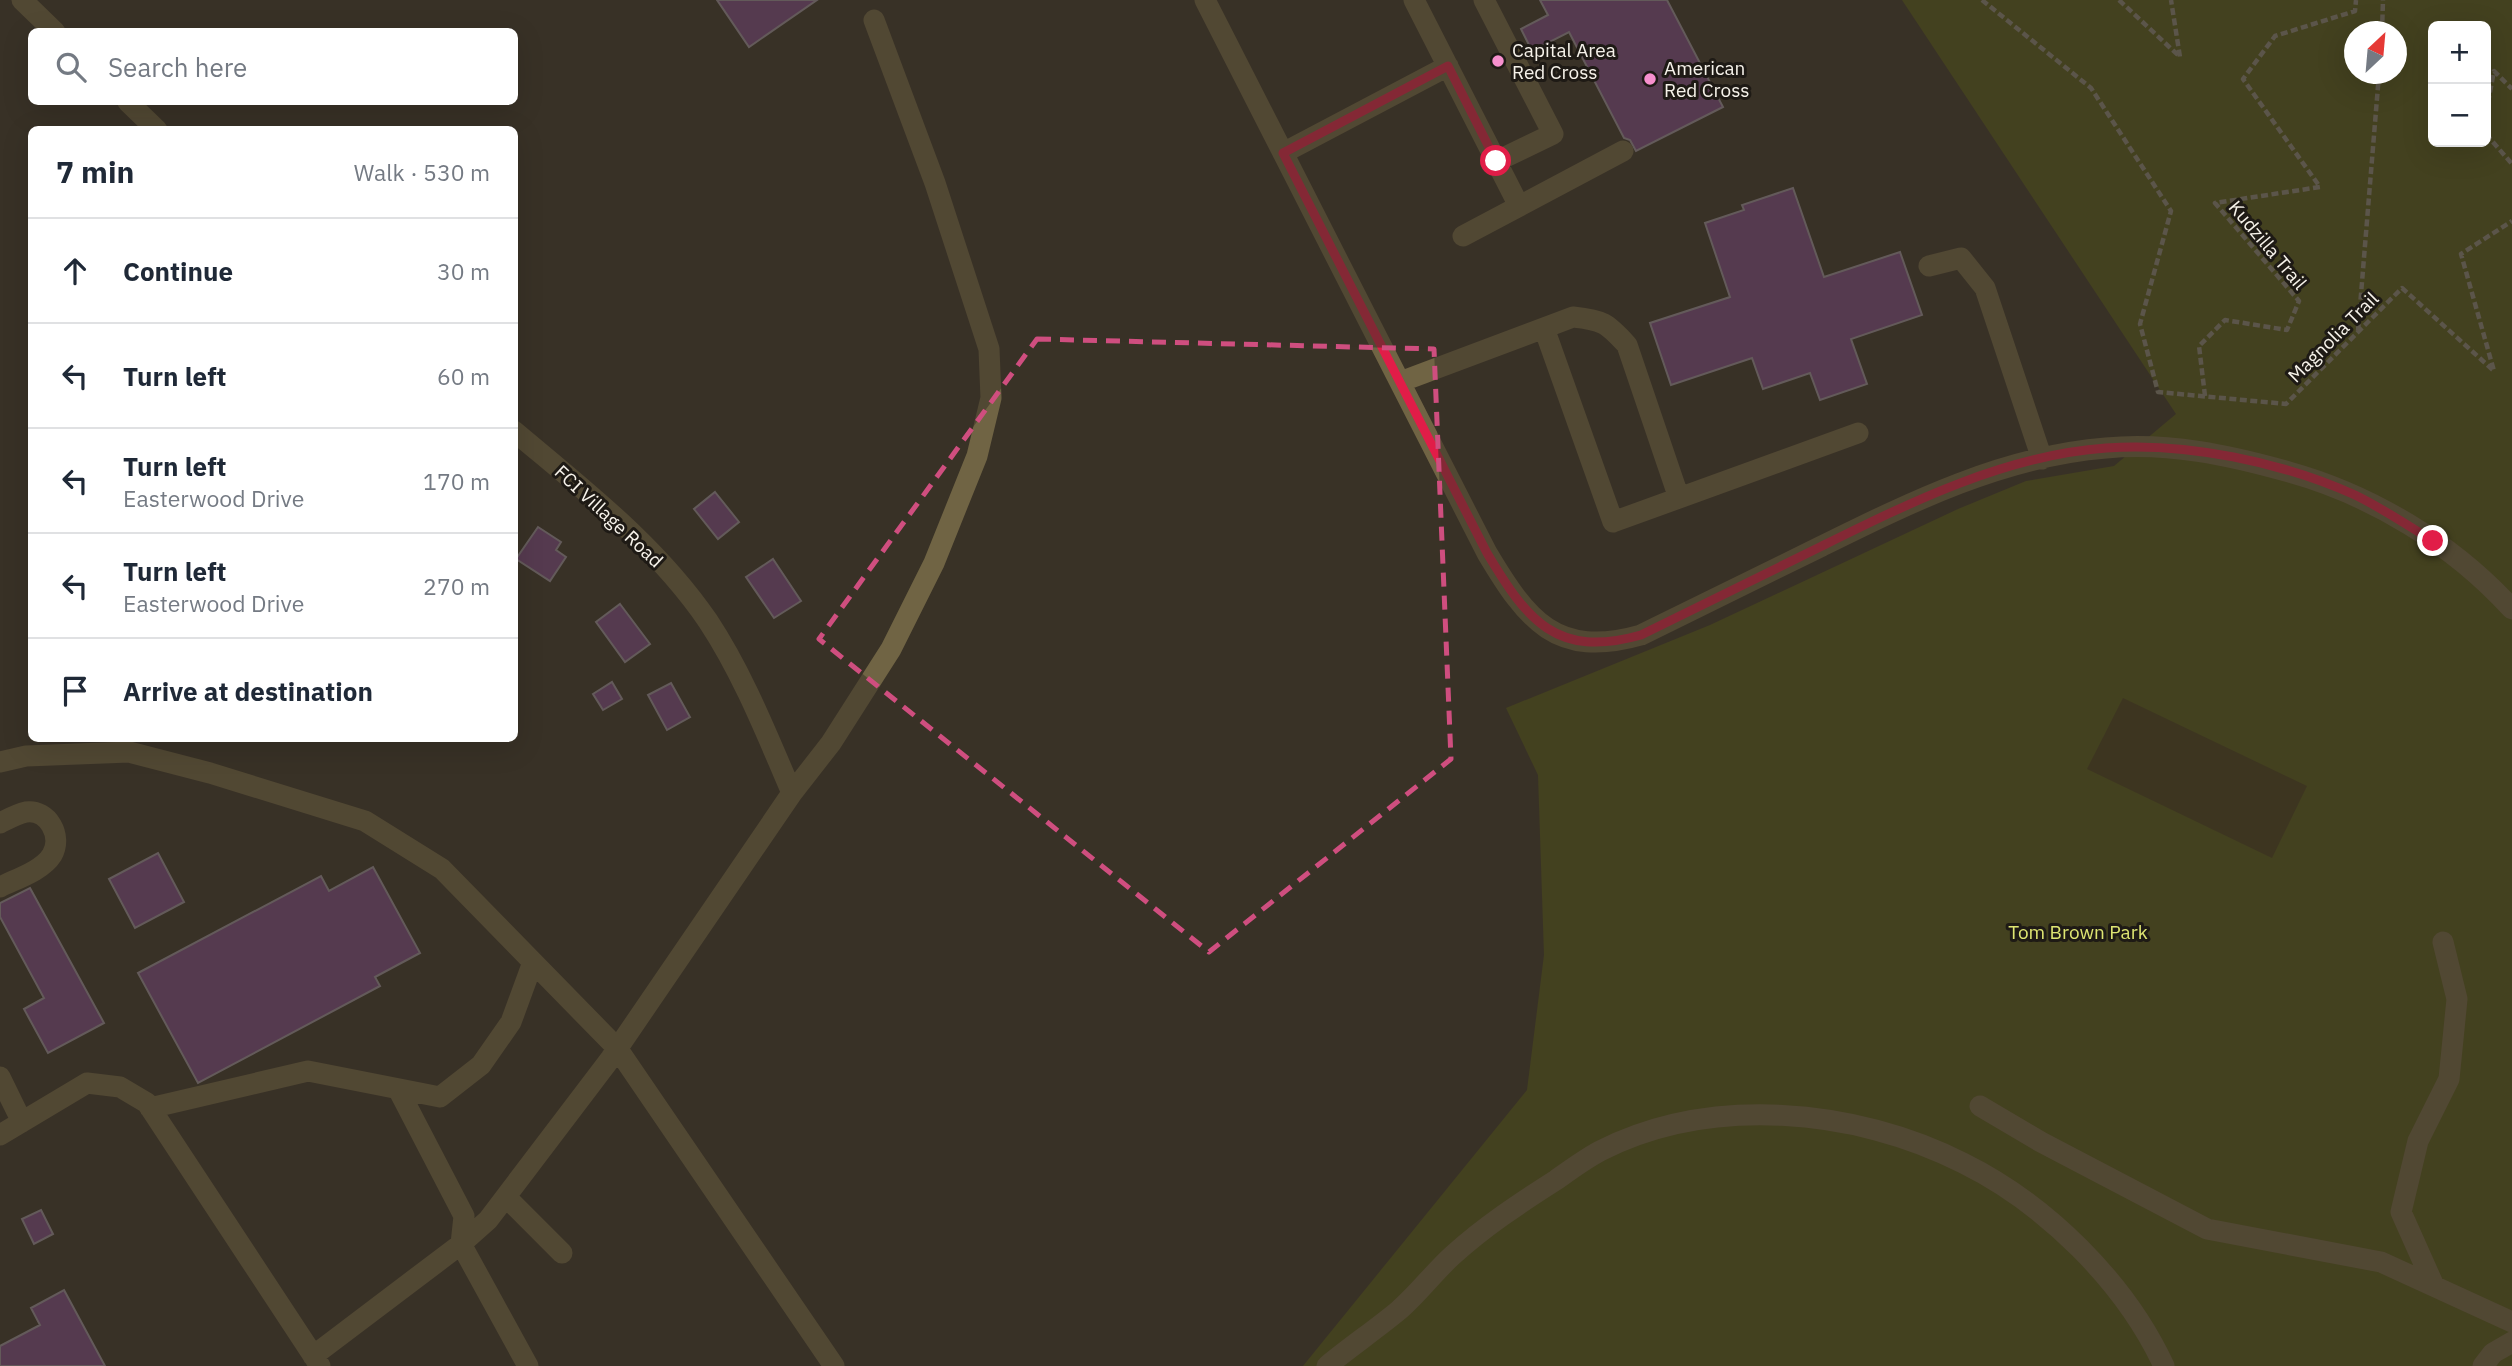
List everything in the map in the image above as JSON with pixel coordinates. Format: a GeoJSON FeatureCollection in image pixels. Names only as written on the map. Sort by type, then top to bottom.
{"type":"FeatureCollection","features":[{"type":"Feature","properties":{"kind":"street"},"geometry":{"type":"LineString","coordinates":[[22,0],[51,28]]}},
{"type":"Feature","properties":{"kind":"street"},"geometry":{"type":"LineString","coordinates":[[1205,0],[1487,553],[1511,594],[1528,615],[1566,637],[1593,643],[1617,642],[1641,635],[1935,492],[1987,473],[2042,459],[2105,448],[2148,446],[2198,451],[2245,460],[2305,477],[2354,495],[2433,541],[2476,573],[2512,609]]}},
{"type":"Feature","properties":{"kind":"street"},"geometry":{"type":"LineString","coordinates":[[1414,0],[1519,206]]}},
{"type":"Feature","properties":{"kind":"street"},"geometry":{"type":"LineString","coordinates":[[1484,0],[1553,134],[1496,161]]}},
{"type":"Feature","properties":{"kind":"street"},"geometry":{"type":"LineString","coordinates":[[0,1135],[87,1083],[120,1087],[147,1103],[316,1361],[488,1220],[617,1048],[792,793],[831,743],[891,649],[934,563],[976,456],[991,398],[989,349],[935,183],[874,20]]}},
{"type":"Feature","properties":{"kind":"street"},"geometry":{"type":"LineString","coordinates":[[1283,153],[1448,66]]}},
{"type":"Feature","properties":{"kind":"street"},"geometry":{"type":"LineString","coordinates":[[131,105],[153,126]]}},
{"type":"Feature","properties":{"kind":"street"},"geometry":{"type":"LineString","coordinates":[[1463,236],[1623,151]]}},
{"type":"Feature","properties":{"kind":"street"},"geometry":{"type":"LineString","coordinates":[[1930,266],[1961,258],[1985,288],[2042,459]]}},
{"type":"Feature","properties":{"kind":"street"},"geometry":{"type":"LineString","coordinates":[[1400,382],[1573,317],[1598,320],[1614,330],[1627,345],[1679,498]]}},
{"type":"Feature","properties":{"kind":"street"},"geometry":{"type":"LineString","coordinates":[[1545,328],[1613,522],[1858,433]]}},
{"type":"Feature","properties":{"kind":"street","name":"FCI Village Road"},"geometry":{"type":"LineString","coordinates":[[518,434],[630,531],[672,575],[701,613],[736,671],[792,793]]}},
{"type":"Feature","properties":{"kind":"street"},"geometry":{"type":"LineString","coordinates":[[0,762],[26,756],[129,752],[211,773],[365,821],[442,869],[617,1048],[834,1366]]}},
{"type":"Feature","properties":{"kind":"street"},"geometry":{"type":"LineString","coordinates":[[0,823],[28,812],[42,815],[49,820],[54,830],[55,842],[52,854],[40,867],[0,887]]}},
{"type":"Feature","properties":{"kind":"street"},"geometry":{"type":"LineString","coordinates":[[2434,1286],[2401,1212],[2418,1141],[2449,1079],[2458,999],[2443,942]]}},
{"type":"Feature","properties":{"kind":"street"},"geometry":{"type":"LineString","coordinates":[[150,1108],[308,1071],[440,1097],[481,1065],[510,1022],[533,962]]}},
{"type":"Feature","properties":{"kind":"street"},"geometry":{"type":"LineString","coordinates":[[0,1077],[22,1122]]}},
{"type":"Feature","properties":{"kind":"street"},"geometry":{"type":"LineString","coordinates":[[398,1088],[464,1216],[461,1244],[528,1366]]}},
{"type":"Feature","properties":{"kind":"street"},"geometry":{"type":"LineString","coordinates":[[1980,1106],[2041,1142],[2207,1229],[2381,1262],[2512,1322]]}},
{"type":"Feature","properties":{"kind":"street"},"geometry":{"type":"LineString","coordinates":[[1327,1366],[1397,1312],[1452,1256],[1501,1216],[1598,1152],[1626,1139],[1666,1126],[1727,1115],[1777,1115],[1876,1130],[1933,1149],[1964,1163],[2007,1190],[2055,1225],[2084,1252],[2120,1293],[2147,1332],[2164,1366]]}},
{"type":"Feature","properties":{"kind":"street"},"geometry":{"type":"LineString","coordinates":[[506,1197],[562,1253]]}},
{"type":"Feature","properties":{"kind":"street"},"geometry":{"type":"LineString","coordinates":[[2483,1366],[2493,1353],[2512,1342]]}},
{"type":"Feature","properties":{"kind":"path","name":"Magnolia Trail"},"geometry":{"type":"LineString","coordinates":[[1982,0],[2091,88],[2171,211],[2140,324],[2158,392],[2286,404],[2402,288],[2494,371],[2461,254],[2512,221]]}},
{"type":"Feature","properties":{"kind":"path"},"geometry":{"type":"LineString","coordinates":[[2119,0],[2180,57],[2171,0]]}},
{"type":"Feature","properties":{"kind":"path","name":"Kudzilla Trail"},"geometry":{"type":"LineString","coordinates":[[2205,396],[2199,346],[2225,320],[2287,330],[2299,301],[2215,203],[2320,187],[2243,79],[2275,36],[2355,11],[2356,0]]}},
{"type":"Feature","properties":{"kind":"path"},"geometry":{"type":"LineString","coordinates":[[2382,21],[2383,0]]}},
{"type":"Feature","properties":{"kind":"path"},"geometry":{"type":"LineString","coordinates":[[2491,87],[2494,71],[2512,89]]}},
{"type":"Feature","properties":{"kind":"path"},"geometry":{"type":"LineString","coordinates":[[2358,332],[2378,84]]}},
{"type":"Feature","properties":{"kind":"path"},"geometry":{"type":"LineString","coordinates":[[2491,140],[2512,164]]}},
{"type":"Feature","properties":{"kind":"highlighted area"},"geometry":{"type":"Polygon","coordinates":[[[1037,339],[1434,349],[1451,759],[1209,952],[819,639],[1037,339]]]}},
{"type":"Feature","properties":{"kind":"green space","name":"Tom Brown Park"},"geometry":{"type":"Polygon","coordinates":[[[1902,0],[2512,0],[2512,1366],[1303,1366],[1527,1090],[1544,955],[1538,775],[1506,708],[1710,625],[1958,509],[2026,481],[2114,466],[2176,414],[1902,0]]]}},
{"type":"Feature","properties":{"kind":"sand"},"geometry":{"type":"Polygon","coordinates":[[[2123,698],[2307,786],[2272,858],[2087,769],[2123,698]]]}},
{"type":"Feature","properties":{"kind":"building"},"geometry":{"type":"Polygon","coordinates":[[[717,0],[817,0],[749,47],[717,0]]]}},
{"type":"Feature","properties":{"kind":"building","name":"American Red Cross"},"geometry":{"type":"Polygon","coordinates":[[[1540,0],[1667,0],[1723,107],[1636,151],[1630,140],[1624,138],[1569,32],[1532,51],[1521,29],[1548,15],[1540,0]]]}},
{"type":"Feature","properties":{"kind":"building"},"geometry":{"type":"Polygon","coordinates":[[[1793,188],[1824,277],[1900,252],[1922,315],[1851,339],[1867,384],[1820,400],[1810,373],[1763,389],[1752,358],[1671,385],[1650,323],[1730,297],[1705,223],[1744,210],[1742,205],[1793,188]]]}},
{"type":"Feature","properties":{"kind":"building"},"geometry":{"type":"Polygon","coordinates":[[[715,492],[739,522],[718,539],[694,509],[715,492]]]}},
{"type":"Feature","properties":{"kind":"building"},"geometry":{"type":"Polygon","coordinates":[[[538,527],[561,542],[556,550],[566,557],[550,581],[518,560],[518,556],[538,527]]]}},
{"type":"Feature","properties":{"kind":"building"},"geometry":{"type":"Polygon","coordinates":[[[773,559],[801,601],[774,618],[746,577],[773,559]]]}},
{"type":"Feature","properties":{"kind":"building"},"geometry":{"type":"Polygon","coordinates":[[[620,604],[650,644],[625,662],[596,622],[620,604]]]}},
{"type":"Feature","properties":{"kind":"building"},"geometry":{"type":"Polygon","coordinates":[[[612,682],[622,699],[603,710],[593,694],[612,682]]]}},
{"type":"Feature","properties":{"kind":"building"},"geometry":{"type":"Polygon","coordinates":[[[671,683],[690,717],[667,730],[648,695],[671,683]]]}},
{"type":"Feature","properties":{"kind":"building"},"geometry":{"type":"Polygon","coordinates":[[[158,853],[184,902],[135,928],[109,879],[158,853]]]}},
{"type":"Feature","properties":{"kind":"building"},"geometry":{"type":"Polygon","coordinates":[[[373,867],[420,953],[375,977],[380,986],[198,1083],[138,973],[321,876],[329,891],[373,867]]]}},
{"type":"Feature","properties":{"kind":"building"},"geometry":{"type":"Polygon","coordinates":[[[30,888],[104,1023],[48,1053],[24,1009],[44,998],[0,917],[0,903],[30,888]]]}},
{"type":"Feature","properties":{"kind":"building"},"geometry":{"type":"Polygon","coordinates":[[[41,1210],[53,1234],[34,1244],[22,1219],[41,1210]]]}},
{"type":"Feature","properties":{"kind":"building"},"geometry":{"type":"Polygon","coordinates":[[[64,1290],[105,1366],[0,1366],[0,1346],[40,1325],[31,1308],[64,1290]]]}},
{"type":"Feature","properties":{"kind":"place","name":"Capital Area Red Cross"},"geometry":{"type":"Point","coordinates":[1498,61]}},
{"type":"Feature","properties":{"kind":"place","name":"American Red Cross"},"geometry":{"type":"Point","coordinates":[1650,79]}},
{"type":"Feature","properties":{"kind":"route"},"geometry":{"type":"LineString","coordinates":[[1496,161],[1448,66],[1283,153],[1487,553],[1511,594],[1528,615],[1566,637],[1593,643],[1617,642],[1641,635],[1935,492],[1987,473],[2105,448],[2148,446],[2198,451],[2245,460],[2305,477],[2354,495],[2433,541]]}}]}
